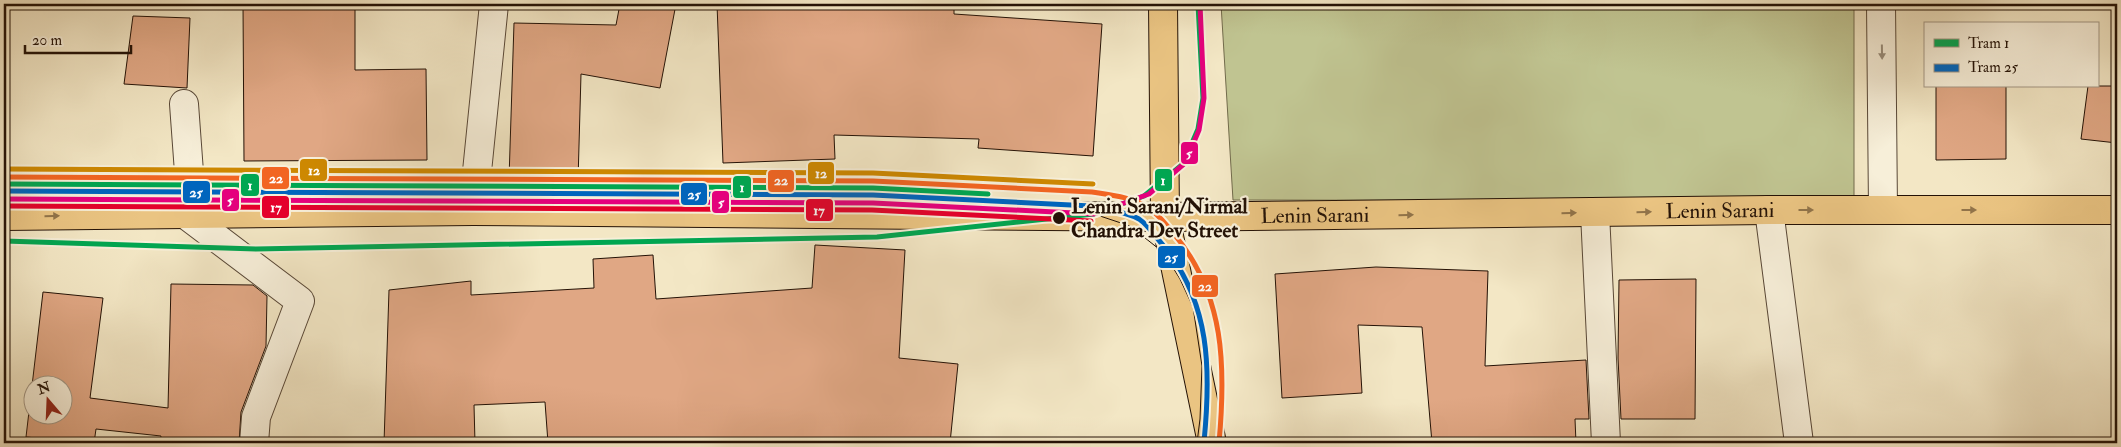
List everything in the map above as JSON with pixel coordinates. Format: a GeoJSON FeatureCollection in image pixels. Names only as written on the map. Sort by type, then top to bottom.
{"type":"FeatureCollection","features":[{"type":"Feature","properties":{"kind":"main road"},"geometry":{"type":"LineString","coordinates":[[1163,4],[1165,217],[1212,443]]}},
{"type":"Feature","properties":{"kind":"main road","name":"Lenin Sarani"},"geometry":{"type":"LineString","coordinates":[[4,216],[473,211],[1165,217],[1769,210],[2117,210]]}},
{"type":"Feature","properties":{"kind":"street"},"geometry":{"type":"LineString","coordinates":[[473,211],[494,4]]}},
{"type":"Feature","properties":{"kind":"street"},"geometry":{"type":"LineString","coordinates":[[1881,4],[1883,210]]}},
{"type":"Feature","properties":{"kind":"street"},"geometry":{"type":"LineString","coordinates":[[184,104],[190,186],[185,214],[300,301],[256,417],[254,443]]}},
{"type":"Feature","properties":{"kind":"street"},"geometry":{"type":"LineString","coordinates":[[1769,210],[1799,443]]}},
{"type":"Feature","properties":{"kind":"street"},"geometry":{"type":"LineString","coordinates":[[1595,213],[1606,443]]}},
{"type":"Feature","properties":{"kind":"green space"},"geometry":{"type":"Polygon","coordinates":[[[1221,4],[1854,4],[1854,201],[1233,200],[1221,4]]]}},
{"type":"Feature","properties":{"kind":"building"},"geometry":{"type":"Polygon","coordinates":[[[243,4],[355,4],[355,70],[426,69],[427,160],[244,161],[243,4]]]}},
{"type":"Feature","properties":{"kind":"building"},"geometry":{"type":"Polygon","coordinates":[[[620,4],[676,4],[660,88],[581,74],[578,181],[509,179],[514,23],[616,25],[620,4]]]}},
{"type":"Feature","properties":{"kind":"building"},"geometry":{"type":"Polygon","coordinates":[[[717,4],[954,4],[954,14],[1102,24],[1093,156],[978,148],[979,139],[834,135],[835,159],[723,163],[717,4]]]}},
{"type":"Feature","properties":{"kind":"building"},"geometry":{"type":"Polygon","coordinates":[[[133,16],[190,18],[187,88],[124,84],[133,16]]]}},
{"type":"Feature","properties":{"kind":"building"},"geometry":{"type":"Polygon","coordinates":[[[2117,86],[2117,143],[2081,139],[2088,88],[2117,86]]]}},
{"type":"Feature","properties":{"kind":"building"},"geometry":{"type":"Polygon","coordinates":[[[1936,88],[2006,88],[2006,159],[1936,160],[1936,88]]]}},
{"type":"Feature","properties":{"kind":"building"},"geometry":{"type":"Polygon","coordinates":[[[815,245],[905,250],[899,358],[958,364],[950,443],[892,439],[892,443],[548,443],[545,402],[474,405],[475,443],[384,443],[389,290],[471,281],[471,295],[594,288],[593,259],[653,255],[656,299],[812,288],[815,245]]]}},
{"type":"Feature","properties":{"kind":"building"},"geometry":{"type":"Polygon","coordinates":[[[1376,267],[1488,271],[1485,366],[1586,360],[1589,419],[1575,419],[1576,443],[1432,443],[1422,327],[1358,325],[1362,393],[1282,398],[1275,274],[1376,267]]]}},
{"type":"Feature","properties":{"kind":"building"},"geometry":{"type":"Polygon","coordinates":[[[1696,279],[1695,419],[1621,419],[1618,358],[1619,280],[1696,279]]]}},
{"type":"Feature","properties":{"kind":"building"},"geometry":{"type":"Polygon","coordinates":[[[171,284],[253,285],[267,296],[266,346],[241,412],[239,443],[160,443],[161,436],[96,429],[94,443],[26,437],[28,424],[72,424],[72,374],[33,374],[43,292],[103,298],[90,398],[168,408],[171,284]]]}},
{"type":"Feature","properties":{"kind":"tram line","name":"1"},"geometry":{"type":"LineString","coordinates":[[4,241],[256,249],[877,237],[1094,214],[1144,196],[1183,164],[1198,129],[1203,98],[1198,4]]}},
{"type":"Feature","properties":{"kind":"tram line","name":"1"},"geometry":{"type":"LineString","coordinates":[[4,184],[873,188],[988,194]]}},
{"type":"Feature","properties":{"kind":"tram line","name":"25"},"geometry":{"type":"LineString","coordinates":[[4,191],[873,195],[1091,206],[1115,211],[1134,216],[1145,224],[1178,266],[1190,289],[1199,313],[1207,363],[1204,442]]}},
{"type":"Feature","properties":{"kind":"tram line"},"geometry":{"type":"LineString","coordinates":[[1094,214],[1130,226],[1164,253],[1180,279],[1193,307],[1202,366],[1197,443]]}},
{"type":"Feature","properties":{"kind":"transit line","name":"5"},"geometry":{"type":"LineString","coordinates":[[4,199],[873,203],[1094,214],[1149,194],[1185,163],[1199,130],[1204,98],[1200,4]]}},
{"type":"Feature","properties":{"kind":"transit line","name":"12"},"geometry":{"type":"LineString","coordinates":[[4,169],[873,173],[1093,184]]}},
{"type":"Feature","properties":{"kind":"transit line","name":"22"},"geometry":{"type":"LineString","coordinates":[[4,177],[873,181],[1092,192],[1121,197],[1141,204],[1158,216],[1191,257],[1204,282],[1218,333],[1221,360],[1222,387],[1219,443]]}},
{"type":"Feature","properties":{"kind":"transit line","name":"17"},"geometry":{"type":"LineString","coordinates":[[4,206],[872,210],[1091,221]]}},
{"type":"Feature","properties":{"kind":"place","name":"Lenin Sarani/Nirmal Chandra Dev Street"},"geometry":{"type":"Point","coordinates":[1059,218]}}]}
